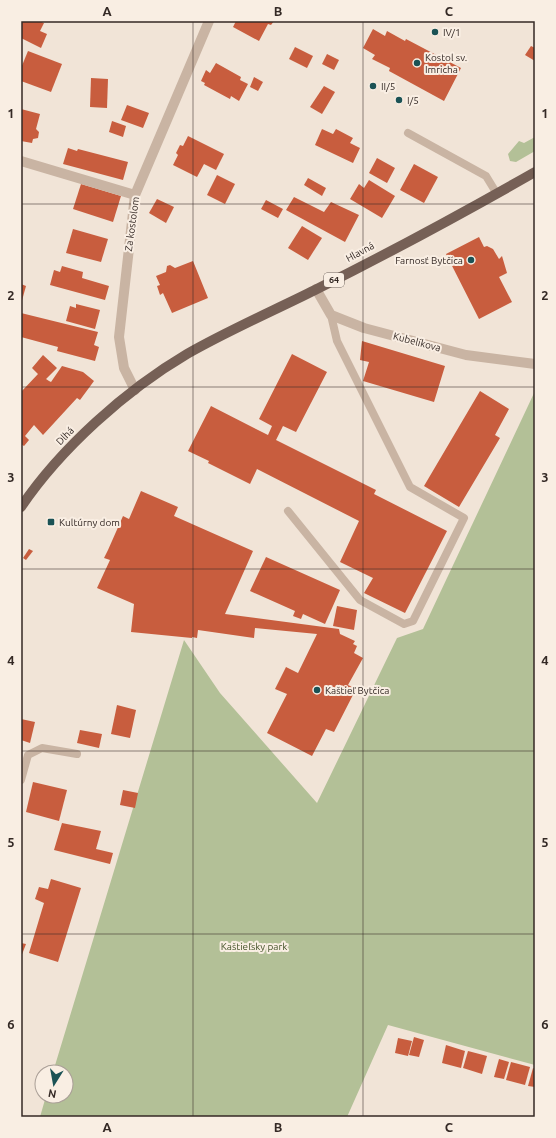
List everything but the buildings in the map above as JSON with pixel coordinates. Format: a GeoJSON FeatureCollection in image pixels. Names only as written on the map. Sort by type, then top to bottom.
{"type":"FeatureCollection","features":[{"type":"Feature","properties":{"kind":"main road","name":"Hlavná"},"geometry":{"type":"LineString","coordinates":[[135,390],[187,355],[497,194],[535,172]]}},
{"type":"Feature","properties":{"kind":"main road","name":"Dlhá"},"geometry":{"type":"LineString","coordinates":[[22,504],[63,456],[102,417],[135,390]]}},
{"type":"Feature","properties":{"kind":"street","name":"Za kostolom"},"geometry":{"type":"LineString","coordinates":[[135,390],[124,368],[119,337],[135,195],[209,21]]}},
{"type":"Feature","properties":{"kind":"street"},"geometry":{"type":"LineString","coordinates":[[21,161],[135,195]]}},
{"type":"Feature","properties":{"kind":"street"},"geometry":{"type":"LineString","coordinates":[[316,289],[331,315]]}},
{"type":"Feature","properties":{"kind":"street","name":"Kubelíkova"},"geometry":{"type":"LineString","coordinates":[[331,315],[364,328],[466,355],[535,364]]}},
{"type":"Feature","properties":{"kind":"lane"},"geometry":{"type":"LineString","coordinates":[[408,133],[486,176],[497,194]]}},
{"type":"Feature","properties":{"kind":"lane"},"geometry":{"type":"LineString","coordinates":[[288,511],[360,600],[404,624],[414,621],[464,518],[410,487],[337,341],[331,315]]}},
{"type":"Feature","properties":{"kind":"lane"},"geometry":{"type":"LineString","coordinates":[[21,780],[28,756],[42,748],[77,754]]}},
{"type":"Feature","properties":{"kind":"green space"},"geometry":{"type":"Polygon","coordinates":[[[535,137],[535,151],[516,162],[510,161],[508,154],[519,141],[524,143],[535,137]]]}},
{"type":"Feature","properties":{"kind":"green space","name":"Kaštieľsky park"},"geometry":{"type":"Polygon","coordinates":[[[535,391],[535,1065],[388,1025],[347,1117],[40,1117],[44,1104],[74,1104],[74,1064],[55,1064],[184,640],[220,693],[317,803],[397,638],[423,629],[535,391]]]}},
{"type":"Feature","properties":{"kind":"place","name":"IV/1"},"geometry":{"type":"Point","coordinates":[435,32]}},
{"type":"Feature","properties":{"kind":"place","name":"Kostol sv. Imricha"},"geometry":{"type":"Point","coordinates":[417,63]}},
{"type":"Feature","properties":{"kind":"place","name":"II/5"},"geometry":{"type":"Point","coordinates":[373,86]}},
{"type":"Feature","properties":{"kind":"place","name":"I/5"},"geometry":{"type":"Point","coordinates":[399,100]}},
{"type":"Feature","properties":{"kind":"place","name":"Farnosť Bytčica"},"geometry":{"type":"Point","coordinates":[471,260]}},
{"type":"Feature","properties":{"kind":"place","name":"Kultúrny dom"},"geometry":{"type":"Point","coordinates":[51,522]}},
{"type":"Feature","properties":{"kind":"place","name":"Kaštieľ Bytčica"},"geometry":{"type":"Point","coordinates":[317,690]}}]}
